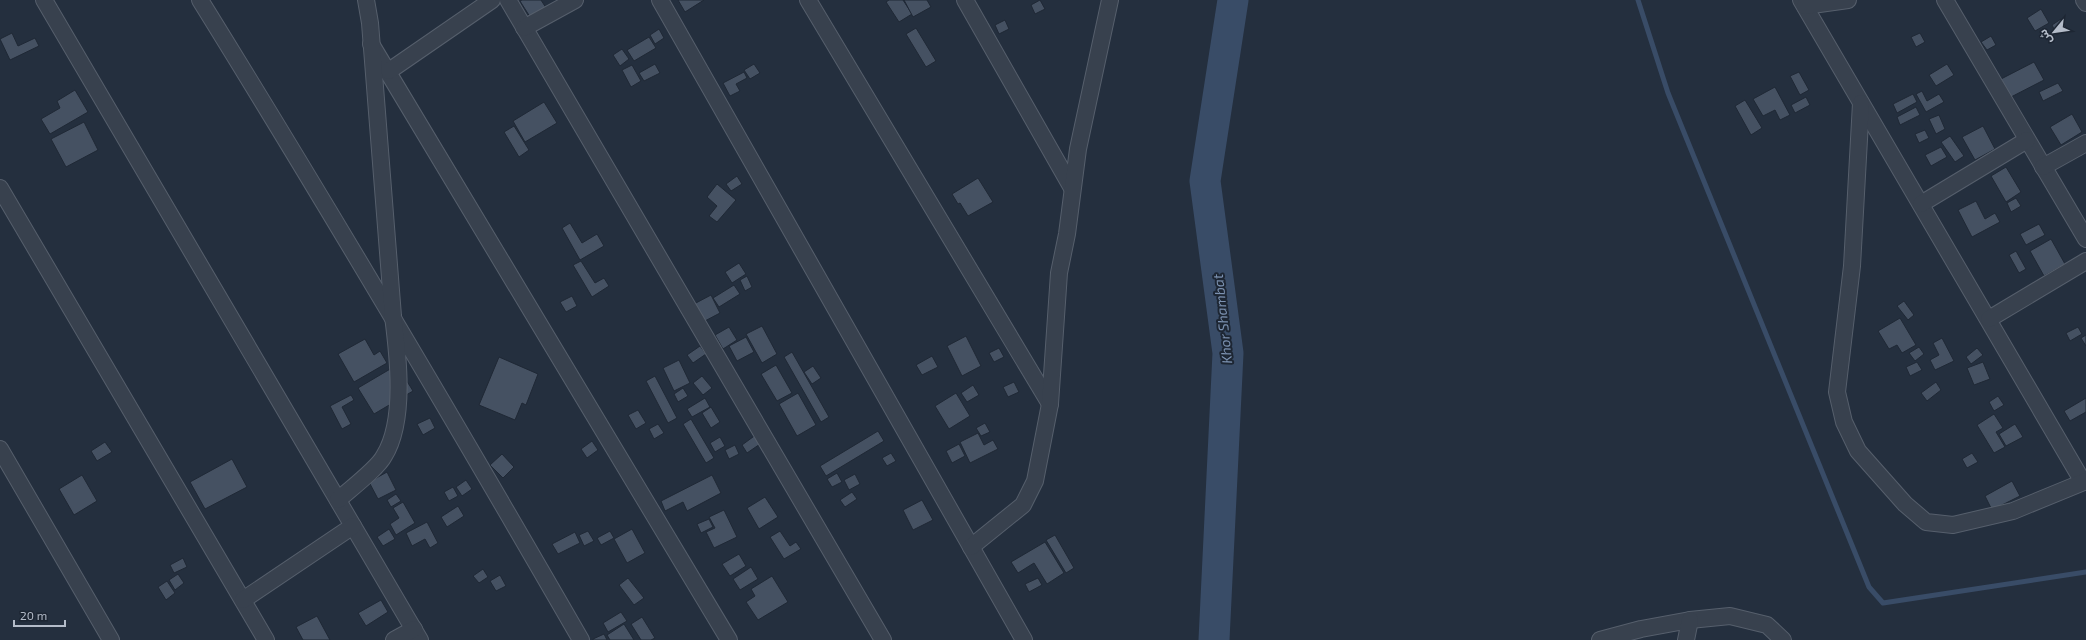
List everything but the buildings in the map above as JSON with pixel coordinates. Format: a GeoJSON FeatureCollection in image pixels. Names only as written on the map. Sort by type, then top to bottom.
{"type":"FeatureCollection","features":[{"type":"Feature","properties":{"kind":"street"},"geometry":{"type":"LineString","coordinates":[[44,0],[417,634],[394,640]]}},
{"type":"Feature","properties":{"kind":"street"},"geometry":{"type":"LineString","coordinates":[[200,0],[303,165],[393,316],[581,640]]}},
{"type":"Feature","properties":{"kind":"street"},"geometry":{"type":"LineString","coordinates":[[338,500],[384,458],[394,436],[397,415],[398,357],[393,316],[370,23],[366,0]]}},
{"type":"Feature","properties":{"kind":"street"},"geometry":{"type":"LineString","coordinates":[[389,71],[492,0]]}},
{"type":"Feature","properties":{"kind":"street"},"geometry":{"type":"LineString","coordinates":[[508,0],[883,640]]}},
{"type":"Feature","properties":{"kind":"street"},"geometry":{"type":"LineString","coordinates":[[524,28],[575,0]]}},
{"type":"Feature","properties":{"kind":"street"},"geometry":{"type":"LineString","coordinates":[[660,0],[1024,640]]}},
{"type":"Feature","properties":{"kind":"street"},"geometry":{"type":"LineString","coordinates":[[808,0],[1050,404]]}},
{"type":"Feature","properties":{"kind":"street"},"geometry":{"type":"LineString","coordinates":[[965,0],[1072,188]]}},
{"type":"Feature","properties":{"kind":"street"},"geometry":{"type":"LineString","coordinates":[[971,547],[1023,505],[1034,480],[1050,404],[1059,273],[1067,234],[1078,149],[1110,0]]}},
{"type":"Feature","properties":{"kind":"street"},"geometry":{"type":"LineString","coordinates":[[1848,0],[1803,3],[2085,481],[2013,511],[1953,525],[1926,522],[1905,504],[1858,451],[1844,422],[1837,392],[1852,266],[1861,103]]}},
{"type":"Feature","properties":{"kind":"street"},"geometry":{"type":"LineString","coordinates":[[1945,0],[2086,239]]}},
{"type":"Feature","properties":{"kind":"street"},"geometry":{"type":"LineString","coordinates":[[371,44],[389,71],[729,640]]}},
{"type":"Feature","properties":{"kind":"street"},"geometry":{"type":"LineString","coordinates":[[1921,204],[2027,140]]}},
{"type":"Feature","properties":{"kind":"street"},"geometry":{"type":"LineString","coordinates":[[2043,167],[2086,143]]}},
{"type":"Feature","properties":{"kind":"street"},"geometry":{"type":"LineString","coordinates":[[0,188],[266,640]]}},
{"type":"Feature","properties":{"kind":"street"},"geometry":{"type":"LineString","coordinates":[[1989,319],[2086,261]]}},
{"type":"Feature","properties":{"kind":"street"},"geometry":{"type":"LineString","coordinates":[[0,449],[112,640]]}},
{"type":"Feature","properties":{"kind":"street"},"geometry":{"type":"LineString","coordinates":[[243,600],[353,526]]}},
{"type":"Feature","properties":{"kind":"street"},"geometry":{"type":"LineString","coordinates":[[1600,640],[1641,629],[1690,620],[1730,616],[1767,625],[1783,640]]}},
{"type":"Feature","properties":{"kind":"street"},"geometry":{"type":"LineString","coordinates":[[1686,640],[1690,620]]}},
{"type":"Feature","properties":{"kind":"waterway","name":"Khor Shambat"},"geometry":{"type":"LineString","coordinates":[[1214,640],[1228,353],[1205,181],[1233,0]]}},
{"type":"Feature","properties":{"kind":"waterway"},"geometry":{"type":"LineString","coordinates":[[1638,0],[1668,93],[1869,587],[1883,603],[2086,572]]}}]}
